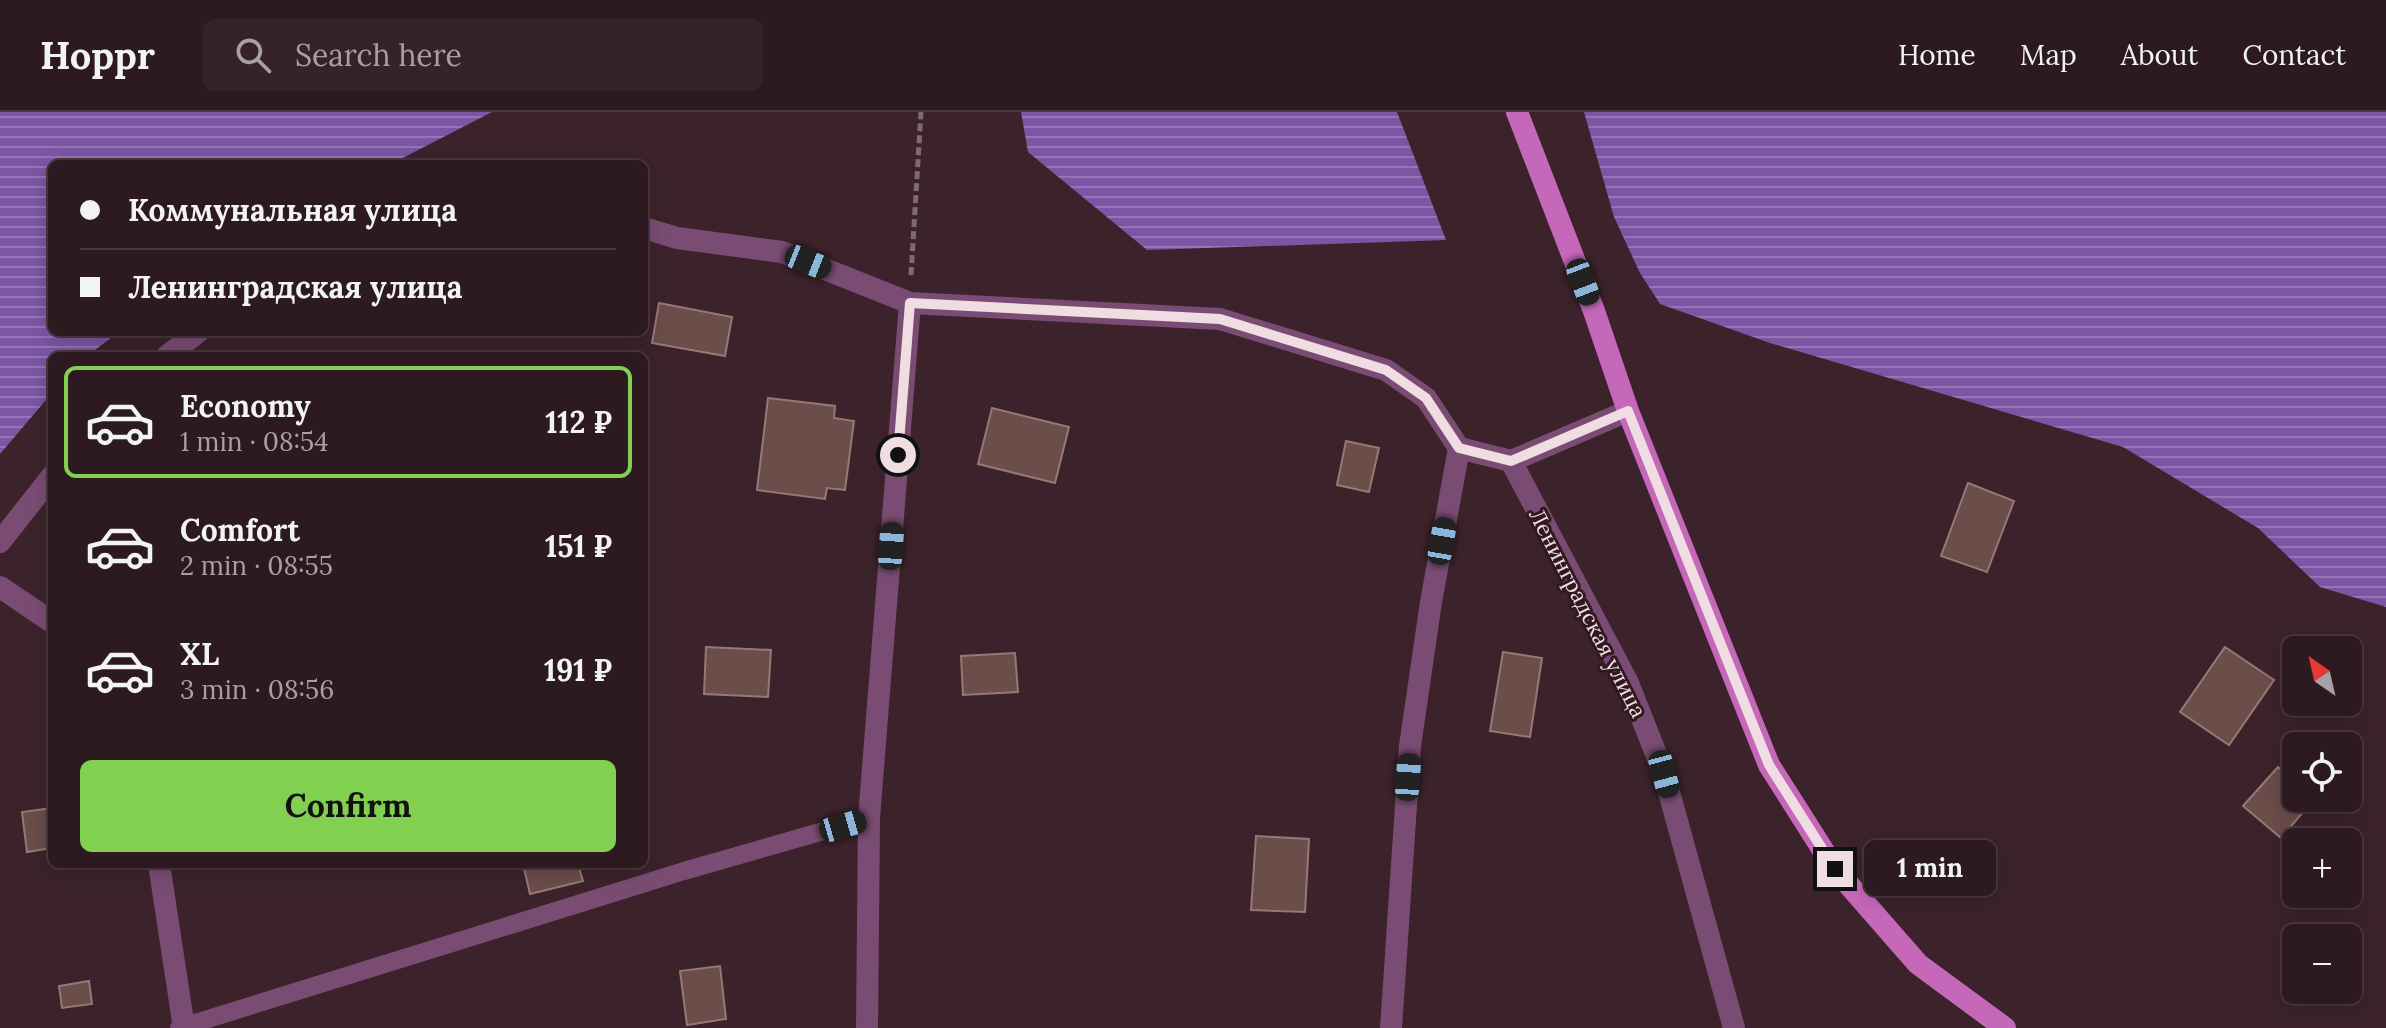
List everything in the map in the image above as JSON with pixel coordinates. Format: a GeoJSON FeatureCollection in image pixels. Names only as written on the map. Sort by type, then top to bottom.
{"type":"FeatureCollection","features":[{"type":"Feature","properties":{"kind":"main road"},"geometry":{"type":"LineString","coordinates":[[1517,112],[1594,311],[1628,411],[1769,765],[1835,869],[1918,964],[2005,1028]]}},
{"type":"Feature","properties":{"kind":"street"},"geometry":{"type":"LineString","coordinates":[[648,229],[677,238],[782,252],[910,303],[1220,319],[1386,370],[1426,398],[1459,448],[1511,461],[1628,411]]}},
{"type":"Feature","properties":{"kind":"street"},"geometry":{"type":"LineString","coordinates":[[867,1028],[869,818],[910,303]]}},
{"type":"Feature","properties":{"kind":"street"},"geometry":{"type":"LineString","coordinates":[[172,352],[193,336]]}},
{"type":"Feature","properties":{"kind":"street"},"geometry":{"type":"LineString","coordinates":[[1391,1028],[1410,746],[1431,602],[1459,448]]}},
{"type":"Feature","properties":{"kind":"street","name":"Ленинградская улица"},"geometry":{"type":"LineString","coordinates":[[1511,461],[1628,683],[1664,774],[1734,1028]]}},
{"type":"Feature","properties":{"kind":"street"},"geometry":{"type":"LineString","coordinates":[[0,542],[48,481]]}},
{"type":"Feature","properties":{"kind":"street"},"geometry":{"type":"LineString","coordinates":[[0,587],[48,619]]}},
{"type":"Feature","properties":{"kind":"street"},"geometry":{"type":"LineString","coordinates":[[160,868],[182,1028]]}},
{"type":"Feature","properties":{"kind":"lane"},"geometry":{"type":"LineString","coordinates":[[182,1028],[684,871],[869,818]]}},
{"type":"Feature","properties":{"kind":"path"},"geometry":{"type":"LineString","coordinates":[[910,303],[921,112]]}},
{"type":"Feature","properties":{"kind":"shaded area"},"geometry":{"type":"Polygon","coordinates":[[[0,112],[492,112],[399,160],[48,160],[48,336],[114,336],[92,352],[48,352],[48,398],[0,454],[0,112]]]}},
{"type":"Feature","properties":{"kind":"shaded area"},"geometry":{"type":"Polygon","coordinates":[[[1021,112],[1397,112],[1446,240],[1147,250],[1028,152],[1021,112]]]}},
{"type":"Feature","properties":{"kind":"shaded area"},"geometry":{"type":"Polygon","coordinates":[[[1584,112],[2386,112],[2386,607],[2320,587],[2258,528],[2123,447],[1770,343],[1660,304],[1640,273],[1614,217],[1584,112]]]}},
{"type":"Feature","properties":{"kind":"building"},"geometry":{"type":"Polygon","coordinates":[[[659,303],[732,317],[725,356],[652,343],[659,303]]]}},
{"type":"Feature","properties":{"kind":"building"},"geometry":{"type":"Polygon","coordinates":[[[768,398],[835,406],[834,418],[854,421],[845,490],[827,488],[825,499],[757,490],[768,398]]]}},
{"type":"Feature","properties":{"kind":"building"},"geometry":{"type":"Polygon","coordinates":[[[992,408],[1069,427],[1055,483],[978,464],[992,408]]]}},
{"type":"Feature","properties":{"kind":"building"},"geometry":{"type":"Polygon","coordinates":[[[1346,441],[1379,448],[1369,492],[1337,485],[1346,441]]]}},
{"type":"Feature","properties":{"kind":"building"},"geometry":{"type":"Polygon","coordinates":[[[1968,483],[2014,501],[1987,572],[1941,556],[1968,483]]]}},
{"type":"Feature","properties":{"kind":"building"},"geometry":{"type":"Polygon","coordinates":[[[706,647],[771,650],[768,697],[704,694],[706,647]]]}},
{"type":"Feature","properties":{"kind":"building"},"geometry":{"type":"Polygon","coordinates":[[[2225,647],[2274,680],[2229,745],[2180,712],[2225,647]]]}},
{"type":"Feature","properties":{"kind":"building"},"geometry":{"type":"Polygon","coordinates":[[[1503,652],[1542,658],[1530,737],[1490,731],[1503,652]]]}},
{"type":"Feature","properties":{"kind":"building"},"geometry":{"type":"Polygon","coordinates":[[[1015,653],[1018,692],[963,695],[961,656],[1015,653]]]}},
{"type":"Feature","properties":{"kind":"building"},"geometry":{"type":"Polygon","coordinates":[[[2278,767],[2282,770],[2282,812],[2303,812],[2290,828],[2282,828],[2281,838],[2243,806],[2278,767]]]}},
{"type":"Feature","properties":{"kind":"building"},"geometry":{"type":"Polygon","coordinates":[[[48,809],[48,849],[27,852],[22,812],[48,809]]]}},
{"type":"Feature","properties":{"kind":"building"},"geometry":{"type":"Polygon","coordinates":[[[1256,836],[1309,839],[1305,912],[1251,910],[1256,836]]]}},
{"type":"Feature","properties":{"kind":"building"},"geometry":{"type":"Polygon","coordinates":[[[524,868],[579,868],[583,881],[530,894],[524,868]]]}},
{"type":"Feature","properties":{"kind":"building"},"geometry":{"type":"Polygon","coordinates":[[[720,966],[726,1019],[687,1025],[680,971],[720,966]]]}},
{"type":"Feature","properties":{"kind":"building"},"geometry":{"type":"Polygon","coordinates":[[[89,981],[92,1004],[62,1008],[59,986],[89,981]]]}},
{"type":"Feature","properties":{"kind":"route"},"geometry":{"type":"LineString","coordinates":[[898,455],[910,303],[1220,319],[1386,370],[1426,398],[1459,448],[1511,461],[1628,411],[1769,765],[1835,869]]}}]}
